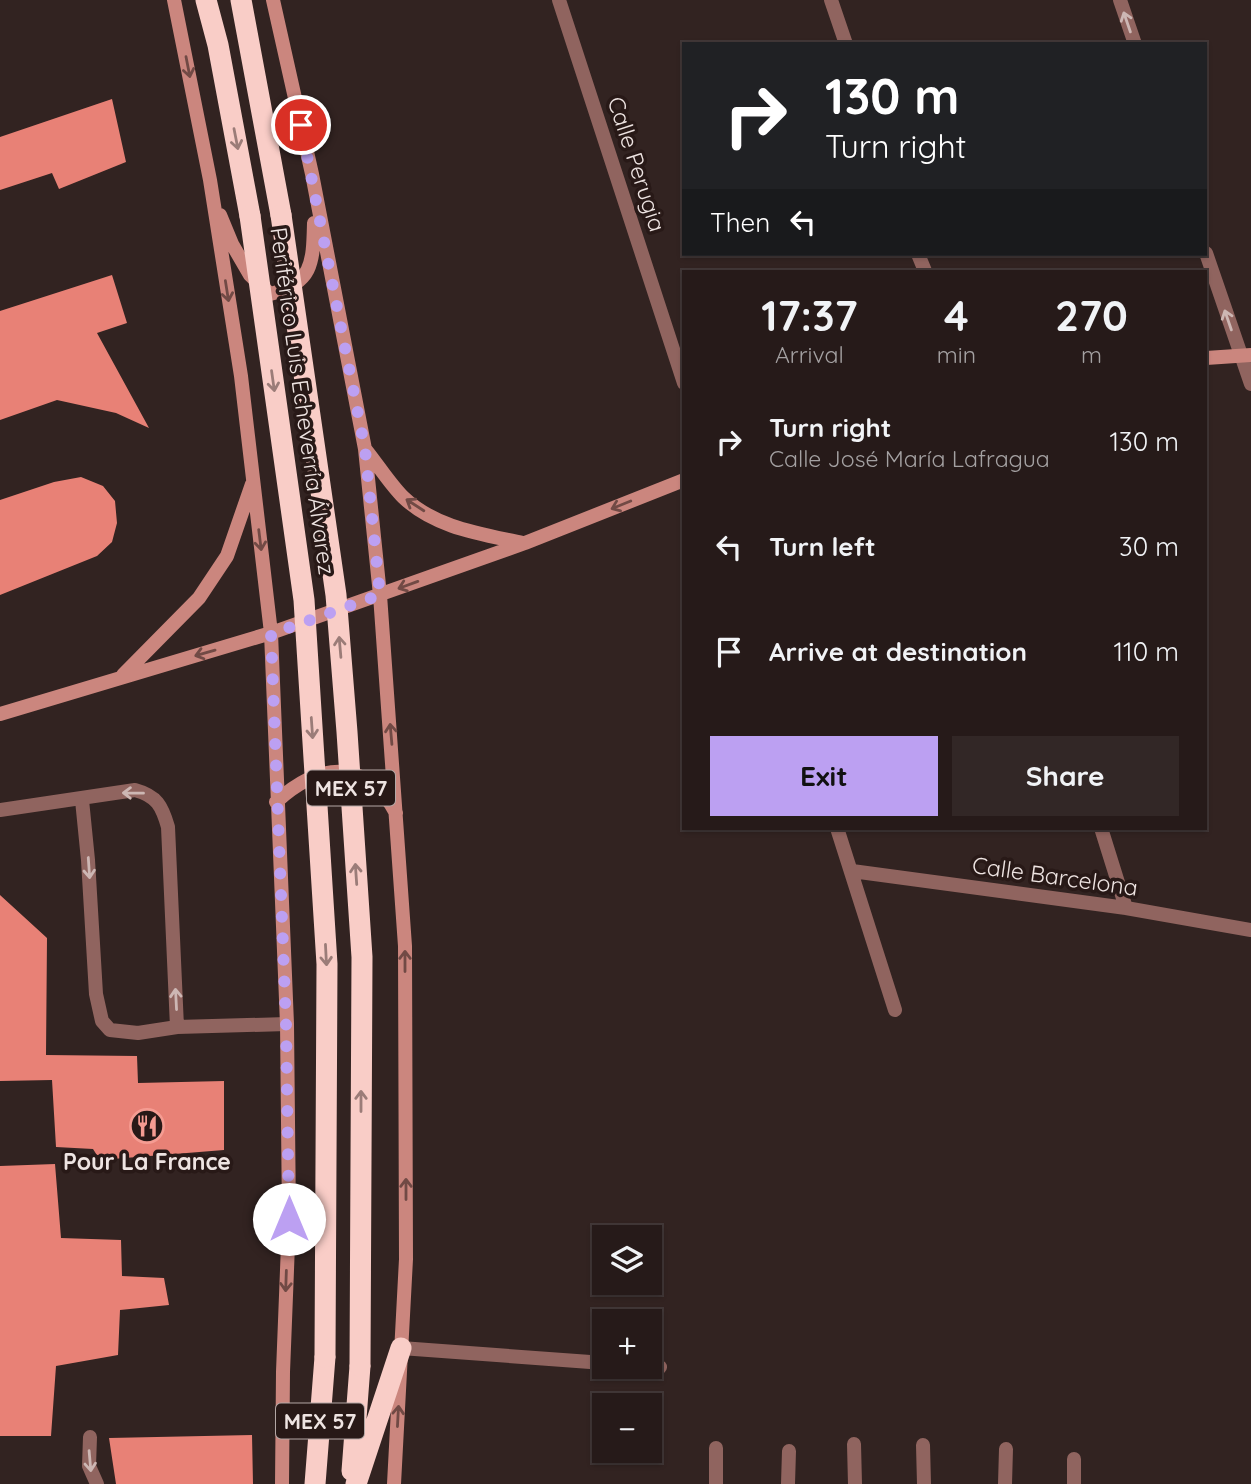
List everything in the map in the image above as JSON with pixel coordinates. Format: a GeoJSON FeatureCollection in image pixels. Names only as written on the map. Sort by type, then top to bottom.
{"type":"FeatureCollection","features":[{"type":"Feature","properties":{"kind":"highway","name":"Periférico Luis Echeverría Álvarez"},"geometry":{"type":"LineString","coordinates":[[206,0],[218,45],[250,216],[304,600],[327,964],[325,1357],[315,1484]]}},
{"type":"Feature","properties":{"kind":"highway","name":"Periférico Luis Echeverría Álvarez"},"geometry":{"type":"LineString","coordinates":[[241,0],[281,215],[336,595],[347,732],[362,957],[360,1366],[353,1484]]}},
{"type":"Feature","properties":{"kind":"highway"},"geometry":{"type":"LineString","coordinates":[[353,1484],[401,1348]]}},
{"type":"Feature","properties":{"kind":"street"},"geometry":{"type":"LineString","coordinates":[[174,0],[211,191],[241,376],[271,634],[286,1024],[289,1219],[282,1484]]}},
{"type":"Feature","properties":{"kind":"street"},"geometry":{"type":"LineString","coordinates":[[273,0],[312,174],[365,449],[380,595],[398,817],[405,946],[406,1259],[394,1484]]}},
{"type":"Feature","properties":{"kind":"street","name":"Calle Perugia"},"geometry":{"type":"LineString","coordinates":[[559,0],[682,377]]}},
{"type":"Feature","properties":{"kind":"street"},"geometry":{"type":"LineString","coordinates":[[831,0],[845,42]]}},
{"type":"Feature","properties":{"kind":"street"},"geometry":{"type":"LineString","coordinates":[[1120,0],[1134,42]]}},
{"type":"Feature","properties":{"kind":"street"},"geometry":{"type":"LineString","coordinates":[[211,191],[250,275],[270,294],[290,289],[305,276],[313,254],[312,174]]}},
{"type":"Feature","properties":{"kind":"street"},"geometry":{"type":"LineString","coordinates":[[1207,256],[1246,355],[1251,384]]}},
{"type":"Feature","properties":{"kind":"street"},"geometry":{"type":"LineString","coordinates":[[1207,358],[1246,355]]}},
{"type":"Feature","properties":{"kind":"street"},"geometry":{"type":"LineString","coordinates":[[365,449],[404,498],[437,519],[461,529],[525,543]]}},
{"type":"Feature","properties":{"kind":"street"},"geometry":{"type":"LineString","coordinates":[[120,678],[199,598],[226,556],[253,479]]}},
{"type":"Feature","properties":{"kind":"street"},"geometry":{"type":"LineString","coordinates":[[0,714],[271,634],[525,543],[682,481]]}},
{"type":"Feature","properties":{"kind":"street"},"geometry":{"type":"LineString","coordinates":[[276,802],[296,784],[324,773],[361,775],[373,782],[386,796],[398,817]]}},
{"type":"Feature","properties":{"kind":"street"},"geometry":{"type":"LineString","coordinates":[[0,810],[82,800],[135,790],[158,801],[168,827],[177,1027]]}},
{"type":"Feature","properties":{"kind":"street"},"geometry":{"type":"LineString","coordinates":[[82,800],[96,994],[102,1021],[110,1030],[138,1033],[177,1027],[286,1024]]}},
{"type":"Feature","properties":{"kind":"street"},"geometry":{"type":"LineString","coordinates":[[838,830],[895,1010]]}},
{"type":"Feature","properties":{"kind":"street"},"geometry":{"type":"LineString","coordinates":[[1102,830],[1126,908]]}},
{"type":"Feature","properties":{"kind":"street","name":"Calle Barcelona"},"geometry":{"type":"LineString","coordinates":[[852,871],[1126,908],[1251,930]]}},
{"type":"Feature","properties":{"kind":"street"},"geometry":{"type":"LineString","coordinates":[[401,1348],[592,1362]]}},
{"type":"Feature","properties":{"kind":"street"},"geometry":{"type":"LineString","coordinates":[[90,1437],[89,1466],[97,1484]]}},
{"type":"Feature","properties":{"kind":"street"},"geometry":{"type":"LineString","coordinates":[[855,1444],[855,1484]]}},
{"type":"Feature","properties":{"kind":"street"},"geometry":{"type":"LineString","coordinates":[[923,1445],[924,1484]]}},
{"type":"Feature","properties":{"kind":"street"},"geometry":{"type":"LineString","coordinates":[[716,1448],[716,1484]]}},
{"type":"Feature","properties":{"kind":"street"},"geometry":{"type":"LineString","coordinates":[[1005,1484],[1006,1449]]}},
{"type":"Feature","properties":{"kind":"street"},"geometry":{"type":"LineString","coordinates":[[788,1484],[789,1451]]}},
{"type":"Feature","properties":{"kind":"street"},"geometry":{"type":"LineString","coordinates":[[1074,1459],[1074,1484]]}},
{"type":"Feature","properties":{"kind":"building"},"geometry":{"type":"Polygon","coordinates":[[[112,99],[126,162],[59,189],[52,173],[0,190],[0,137],[112,99]]]}},
{"type":"Feature","properties":{"kind":"building"},"geometry":{"type":"Polygon","coordinates":[[[112,275],[127,323],[97,333],[149,428],[116,413],[57,400],[0,420],[0,311],[112,275]]]}},
{"type":"Feature","properties":{"kind":"building"},"geometry":{"type":"Polygon","coordinates":[[[81,477],[103,486],[115,501],[117,523],[112,542],[97,556],[0,595],[0,500],[54,482],[81,477]]]}},
{"type":"Feature","properties":{"kind":"building"},"geometry":{"type":"Polygon","coordinates":[[[0,895],[47,938],[46,1055],[137,1056],[138,1083],[224,1081],[224,1150],[100,1160],[93,1149],[56,1147],[52,1080],[0,1081],[0,895]]]}},
{"type":"Feature","properties":{"kind":"building"},"geometry":{"type":"Polygon","coordinates":[[[55,1164],[61,1238],[121,1240],[122,1276],[164,1278],[169,1305],[120,1310],[118,1355],[56,1366],[51,1436],[0,1436],[0,1166],[55,1164]]]}},
{"type":"Feature","properties":{"kind":"building"},"geometry":{"type":"Polygon","coordinates":[[[252,1435],[253,1484],[116,1484],[109,1438],[252,1435]]]}},
{"type":"Feature","properties":{"kind":"place","name":"Pour La France"},"geometry":{"type":"Point","coordinates":[147,1126]}},
{"type":"Feature","properties":{"kind":"route"},"geometry":{"type":"LineString","coordinates":[[289,1219],[286,1024],[271,634],[380,595],[365,449],[301,125]]}}]}
